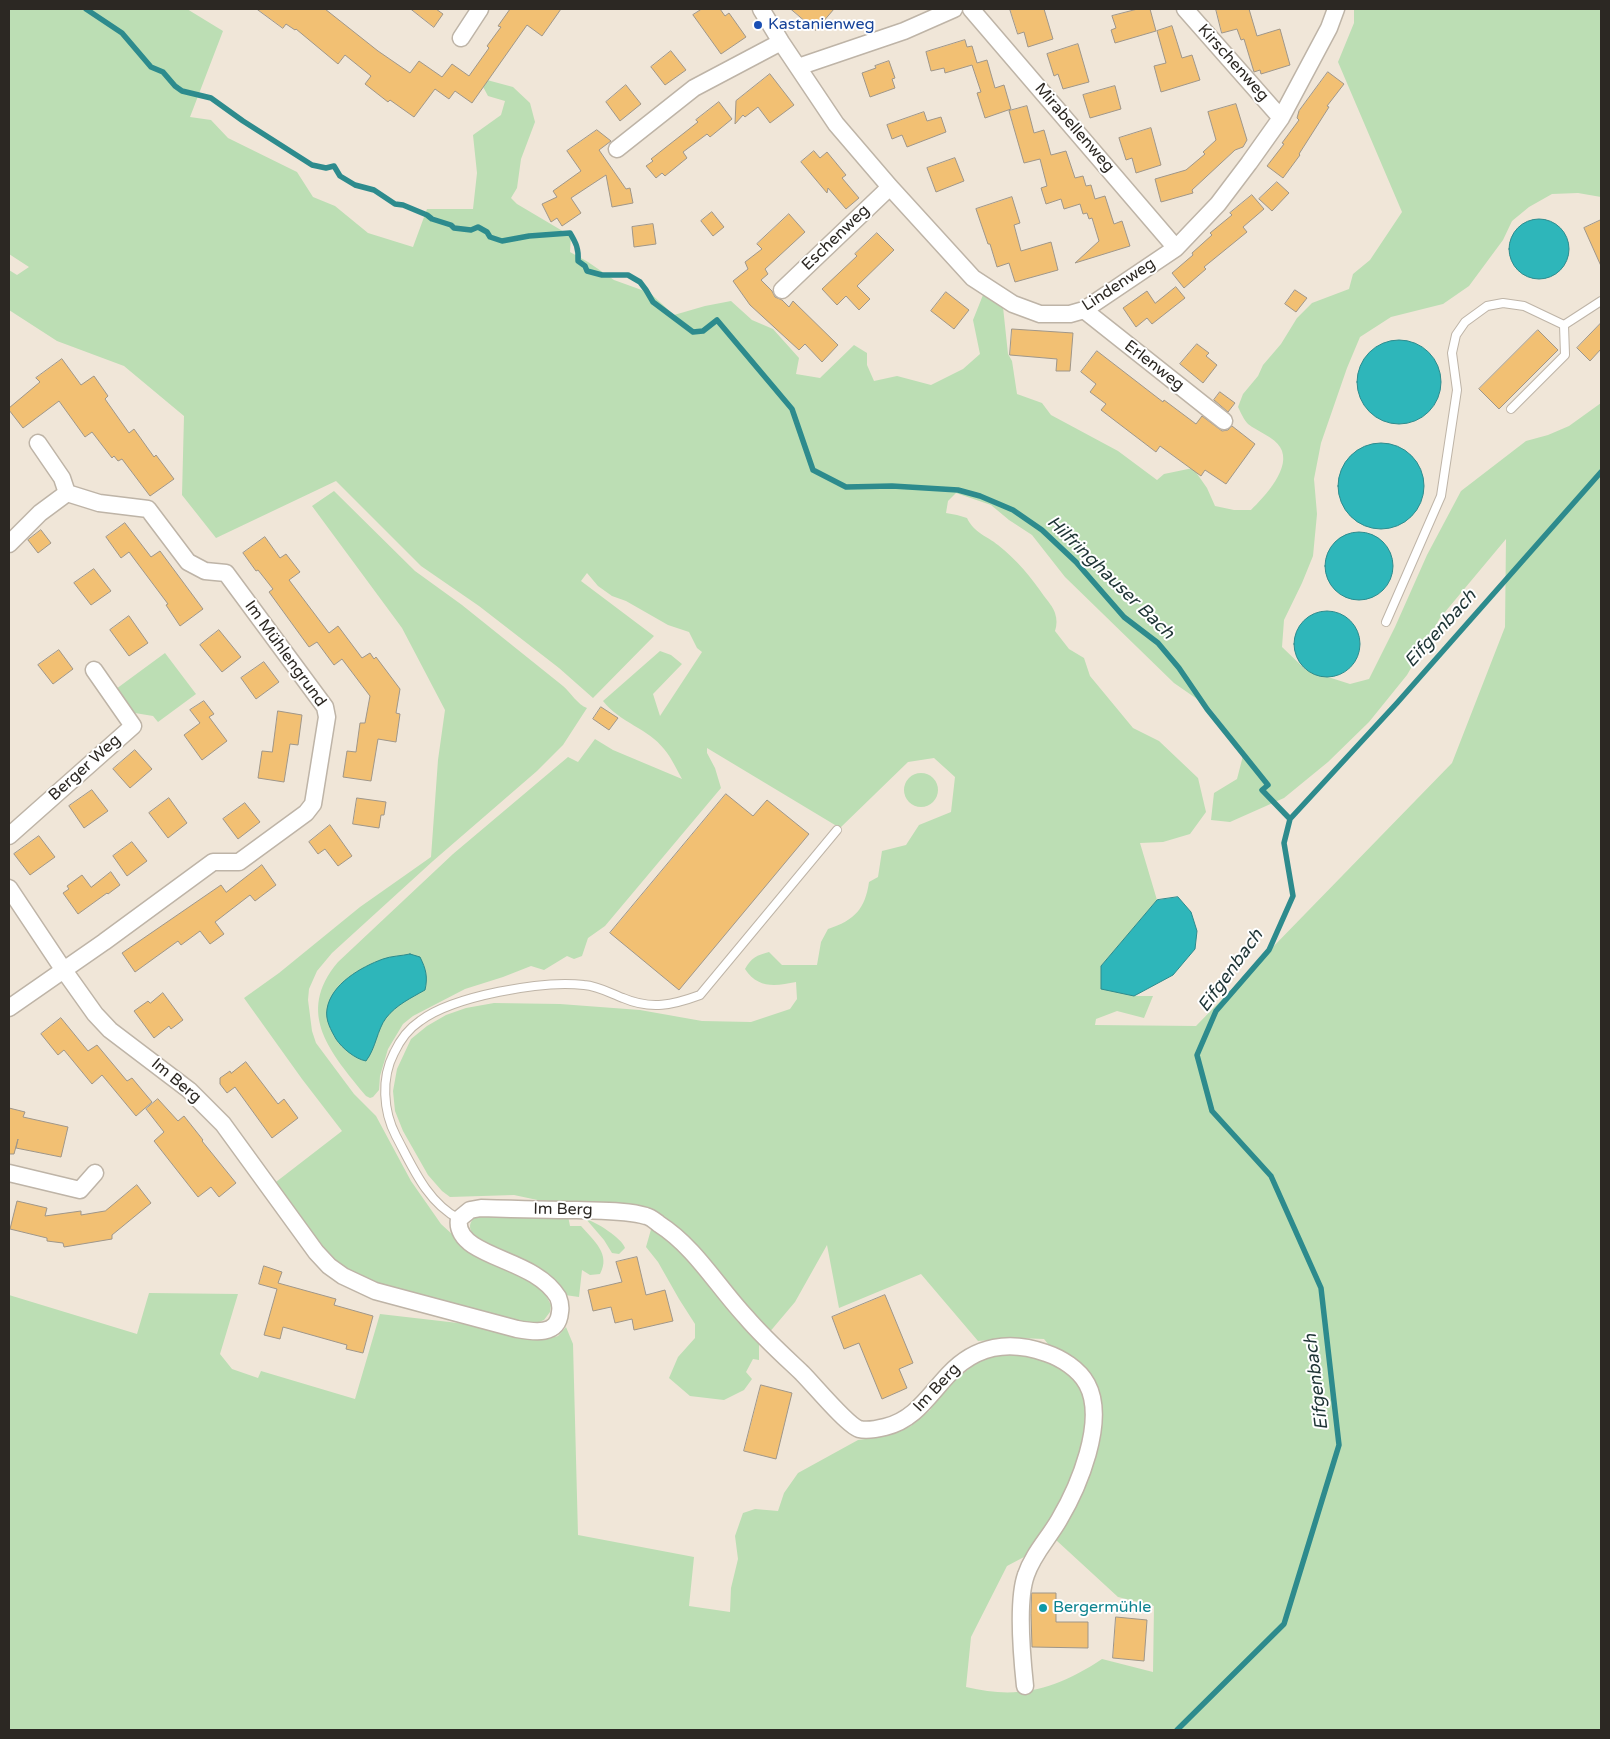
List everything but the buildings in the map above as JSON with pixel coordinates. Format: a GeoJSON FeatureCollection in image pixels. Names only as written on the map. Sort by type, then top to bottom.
{"type":"FeatureCollection","features":[{"type":"Feature","properties":{"kind":"street"},"geometry":{"type":"LineString","coordinates":[[461,38],[480,9]]}},
{"type":"Feature","properties":{"kind":"street","name":"Lindenweg"},"geometry":{"type":"LineString","coordinates":[[760,9],[836,124],[890,187],[973,278],[1013,304],[1040,314],[1070,314],[1084,310],[1176,248],[1218,204],[1250,163],[1281,118],[1329,28],[1336,9]]}},
{"type":"Feature","properties":{"kind":"street"},"geometry":{"type":"LineString","coordinates":[[798,67],[904,32],[954,9]]}},
{"type":"Feature","properties":{"kind":"street","name":"Mirabellenweg"},"geometry":{"type":"LineString","coordinates":[[970,9],[1176,248]]}},
{"type":"Feature","properties":{"kind":"street","name":"Kirschenweg"},"geometry":{"type":"LineString","coordinates":[[1185,9],[1281,118]]}},
{"type":"Feature","properties":{"kind":"street"},"geometry":{"type":"LineString","coordinates":[[617,149],[694,88],[781,42]]}},
{"type":"Feature","properties":{"kind":"street","name":"Eschenweg"},"geometry":{"type":"LineString","coordinates":[[782,290],[890,187]]}},
{"type":"Feature","properties":{"kind":"street","name":"Erlenweg"},"geometry":{"type":"LineString","coordinates":[[1084,310],[1224,421]]}},
{"type":"Feature","properties":{"kind":"street"},"geometry":{"type":"LineString","coordinates":[[9,544],[40,513],[67,494],[62,478],[38,443]]}},
{"type":"Feature","properties":{"kind":"street","name":"Im Mühlengrund"},"geometry":{"type":"LineString","coordinates":[[63,969],[104,942],[213,862],[239,862],[306,814],[313,804],[327,717],[325,706],[226,573],[205,571],[188,562],[148,508],[99,502],[67,494]]}},
{"type":"Feature","properties":{"kind":"street","name":"Berger Weg"},"geometry":{"type":"LineString","coordinates":[[9,836],[133,726],[94,670]]}},
{"type":"Feature","properties":{"kind":"street"},"geometry":{"type":"LineString","coordinates":[[9,888],[63,969],[9,1008]]}},
{"type":"Feature","properties":{"kind":"street","name":"Im Berg"},"geometry":{"type":"LineString","coordinates":[[63,969],[95,1014],[110,1030],[189,1090],[223,1124],[316,1252],[329,1266],[343,1276],[376,1291],[517,1328],[540,1332],[551,1328],[557,1323],[560,1315],[559,1300],[549,1287],[527,1271],[473,1245],[462,1234],[459,1228],[460,1219],[470,1210],[481,1208],[609,1211],[647,1216],[676,1235],[744,1316],[808,1379],[850,1425],[860,1429],[882,1428],[904,1420],[924,1404],[962,1361],[975,1353],[993,1347],[1013,1345],[1033,1348],[1053,1355],[1076,1371],[1087,1384],[1092,1398],[1093,1431],[1075,1492],[1051,1533],[1043,1542],[1025,1575],[1022,1638],[1025,1686]]}},
{"type":"Feature","properties":{"kind":"street"},"geometry":{"type":"LineString","coordinates":[[9,1173],[80,1190],[95,1173]]}},
{"type":"Feature","properties":{"kind":"lane"},"geometry":{"type":"LineString","coordinates":[[1564,325],[1601,301]]}},
{"type":"Feature","properties":{"kind":"lane"},"geometry":{"type":"LineString","coordinates":[[1386,622],[1440,496],[1457,390],[1452,353],[1456,335],[1465,322],[1487,306],[1504,303],[1524,306],[1564,325]]}},
{"type":"Feature","properties":{"kind":"lane"},"geometry":{"type":"LineString","coordinates":[[1511,410],[1565,355],[1564,325]]}},
{"type":"Feature","properties":{"kind":"lane"},"geometry":{"type":"LineString","coordinates":[[460,1219],[446,1212],[425,1187],[395,1134],[387,1114],[387,1071],[391,1059],[404,1035],[421,1020],[439,1010],[484,994],[531,987],[584,984],[652,1006],[674,1003],[700,995],[837,830]]}},
{"type":"Feature","properties":{"kind":"green space"},"geometry":{"type":"Polygon","coordinates":[[[9,9],[187,9],[223,31],[190,117],[211,120],[228,138],[297,172],[313,197],[335,206],[368,233],[413,247],[427,209],[473,209],[477,173],[473,135],[501,115],[505,101],[488,96],[481,83],[487,80],[513,87],[530,103],[535,122],[521,159],[517,188],[511,198],[517,204],[571,236],[570,252],[614,280],[650,293],[674,315],[731,301],[752,320],[773,329],[799,358],[796,374],[820,378],[854,345],[867,353],[867,365],[874,381],[897,376],[931,385],[963,369],[980,354],[973,320],[983,295],[1003,307],[1008,354],[1012,361],[1017,394],[1042,403],[1051,415],[1118,451],[1157,480],[1164,474],[1193,468],[1207,488],[1215,506],[1234,510],[1251,510],[1275,481],[1283,463],[1283,455],[1278,444],[1252,427],[1245,420],[1238,407],[1243,394],[1258,376],[1263,365],[1281,344],[1297,318],[1312,303],[1349,289],[1353,274],[1370,260],[1402,212],[1338,62],[1354,23],[1354,9],[1601,9],[1601,197],[1578,193],[1552,194],[1529,207],[1512,221],[1503,240],[1469,286],[1443,304],[1391,317],[1360,337],[1321,443],[1314,479],[1317,514],[1313,556],[1284,620],[1282,647],[1306,670],[1350,684],[1369,679],[1395,627],[1427,555],[1461,491],[1526,441],[1548,435],[1569,426],[1601,403],[1601,1730],[9,1730],[9,1295],[137,1334],[149,1293],[238,1294],[220,1354],[232,1369],[258,1378],[261,1371],[355,1399],[380,1314],[484,1326],[528,1338],[543,1340],[558,1336],[566,1327],[573,1344],[578,1535],[694,1557],[689,1606],[730,1612],[731,1588],[738,1559],[735,1536],[743,1513],[755,1509],[778,1511],[784,1493],[798,1473],[858,1440],[886,1436],[911,1426],[930,1410],[946,1387],[987,1356],[1013,1352],[1041,1358],[1065,1369],[1079,1385],[1087,1401],[1088,1482],[1099,1431],[1099,1408],[1044,1339],[1018,1338],[978,1341],[921,1274],[839,1308],[827,1245],[795,1302],[768,1334],[678,1230],[514,1195],[450,1197],[442,1191],[428,1175],[403,1131],[395,1111],[393,1091],[397,1069],[411,1039],[427,1026],[446,1015],[466,1008],[494,1003],[560,1004],[640,1010],[702,1021],[751,1022],[790,1009],[797,999],[796,982],[775,985],[762,983],[745,969],[747,965],[761,954],[769,952],[782,965],[817,965],[821,942],[828,929],[845,922],[857,912],[865,899],[869,882],[878,877],[882,851],[906,845],[919,825],[951,812],[955,777],[934,758],[908,762],[840,828],[707,748],[707,753],[715,768],[721,788],[605,926],[588,938],[582,956],[574,959],[567,956],[544,970],[531,966],[465,989],[413,1016],[403,1024],[388,1049],[380,1076],[379,1090],[373,1097],[366,1096],[341,1065],[331,1049],[323,1033],[319,1016],[319,999],[325,981],[338,962],[453,854],[568,757],[578,762],[595,739],[613,750],[682,779],[669,756],[658,742],[617,715],[603,701],[660,651],[671,655],[682,664],[653,694],[660,716],[702,652],[697,648],[689,632],[668,625],[626,601],[612,596],[598,586],[587,573],[581,581],[654,636],[593,698],[559,668],[479,606],[421,566],[336,481],[216,538],[182,495],[184,416],[124,366],[57,341],[9,310],[9,270],[17,275],[29,267],[9,254],[9,9]],[[956,493],[948,501],[946,513],[967,518],[977,531],[998,545],[1017,563],[1034,582],[1053,609],[1056,620],[1055,631],[1069,649],[1084,658],[1090,676],[1133,728],[1159,741],[1198,778],[1206,812],[1190,834],[1163,842],[1140,843],[1157,900],[1101,966],[1134,996],[1153,996],[1144,1018],[1117,1011],[1096,1019],[1095,1025],[1196,1026],[1452,763],[1505,627],[1506,539],[1440,618],[1407,675],[1369,722],[1328,762],[1284,798],[1230,822],[1211,820],[1214,793],[1237,779],[1244,752],[1210,708],[1174,683],[1065,577],[1032,535],[991,505],[956,493]],[[1056,1540],[1007,1566],[971,1637],[966,1687],[1003,1692],[1037,1689],[1069,1678],[1102,1659],[1153,1672],[1154,1606],[1118,1597],[1056,1540]]]}},
{"type":"Feature","properties":{"kind":"green space"},"geometry":{"type":"Polygon","coordinates":[[[334,491],[415,571],[462,605],[563,686],[577,701],[587,708],[563,745],[537,771],[433,861],[332,953],[317,971],[309,989],[308,1000],[312,1031],[316,1043],[354,1094],[376,1116],[411,1181],[441,1224],[466,1247],[525,1278],[544,1292],[551,1305],[550,1312],[544,1320],[532,1325],[383,1286],[357,1275],[333,1259],[263,1192],[342,1131],[244,998],[279,973],[360,907],[431,857],[438,760],[445,710],[402,628],[312,506],[334,491]]]}},
{"type":"Feature","properties":{"kind":"green space"},"geometry":{"type":"Polygon","coordinates":[[[165,653],[196,694],[158,722],[153,716],[135,713],[116,689],[165,653]]]}},
{"type":"Feature","properties":{"kind":"green space"},"geometry":{"type":"Polygon","coordinates":[[[921,773],[933,778],[938,790],[933,802],[921,807],[909,802],[904,790],[909,778],[921,773]]]}},
{"type":"Feature","properties":{"kind":"green space"},"geometry":{"type":"Polygon","coordinates":[[[478,1215],[568,1216],[570,1226],[581,1226],[600,1248],[604,1260],[600,1274],[590,1275],[582,1270],[579,1297],[565,1295],[478,1240],[471,1230],[470,1224],[478,1215]]]}},
{"type":"Feature","properties":{"kind":"green space"},"geometry":{"type":"Polygon","coordinates":[[[586,1219],[614,1235],[625,1248],[619,1254],[612,1253],[604,1240],[586,1219]]]}},
{"type":"Feature","properties":{"kind":"green space"},"geometry":{"type":"Polygon","coordinates":[[[652,1226],[674,1240],[759,1340],[759,1360],[753,1359],[746,1372],[752,1379],[744,1390],[724,1400],[690,1396],[669,1378],[678,1357],[695,1338],[695,1324],[658,1262],[646,1247],[652,1226]]]}},
{"type":"Feature","properties":{"kind":"water"},"geometry":{"type":"Polygon","coordinates":[[[1539,219],[1555,224],[1560,228],[1564,233],[1569,249],[1564,265],[1560,270],[1555,274],[1539,279],[1523,274],[1518,270],[1514,265],[1509,249],[1514,233],[1518,228],[1523,224],[1539,219]]]}},
{"type":"Feature","properties":{"kind":"water"},"geometry":{"type":"Polygon","coordinates":[[[1391,340],[1407,340],[1423,347],[1434,358],[1441,374],[1438,398],[1429,412],[1423,417],[1407,424],[1391,424],[1375,417],[1364,406],[1357,390],[1357,374],[1364,358],[1375,347],[1391,340]]]}},
{"type":"Feature","properties":{"kind":"water"},"geometry":{"type":"Polygon","coordinates":[[[1381,443],[1405,450],[1417,462],[1424,486],[1417,510],[1405,522],[1381,529],[1357,522],[1345,510],[1338,486],[1345,462],[1357,450],[1381,443]]]}},
{"type":"Feature","properties":{"kind":"water"},"geometry":{"type":"Polygon","coordinates":[[[1359,532],[1372,535],[1383,542],[1390,553],[1393,566],[1390,579],[1383,590],[1372,597],[1359,600],[1346,597],[1335,590],[1328,579],[1325,566],[1328,553],[1335,542],[1346,535],[1359,532]]]}},
{"type":"Feature","properties":{"kind":"water"},"geometry":{"type":"Polygon","coordinates":[[[1327,611],[1340,614],[1350,621],[1357,631],[1360,644],[1357,657],[1350,667],[1340,674],[1327,677],[1314,674],[1304,667],[1297,657],[1294,644],[1297,631],[1304,621],[1314,614],[1327,611]]]}},
{"type":"Feature","properties":{"kind":"water"},"geometry":{"type":"Polygon","coordinates":[[[1178,897],[1191,912],[1197,931],[1195,949],[1173,975],[1134,996],[1101,989],[1101,966],[1157,900],[1178,897]]]}},
{"type":"Feature","properties":{"kind":"water"},"geometry":{"type":"Polygon","coordinates":[[[410,954],[420,957],[422,961],[426,977],[425,990],[404,1002],[390,1013],[380,1028],[366,1061],[349,1053],[336,1039],[328,1021],[327,1009],[334,992],[348,978],[366,967],[389,957],[410,954]]]}},
{"type":"Feature","properties":{"kind":"waterway","name":"Hilfringhauser Bach"},"geometry":{"type":"LineString","coordinates":[[86,9],[122,33],[151,67],[163,72],[182,91],[211,98],[312,165],[326,168],[334,166],[340,176],[355,185],[374,190],[395,204],[403,205],[432,219],[451,225],[454,228],[471,230],[478,227],[487,232],[490,237],[502,241],[529,236],[570,233],[577,246],[578,261],[585,266],[587,271],[602,275],[628,275],[640,282],[653,302],[693,332],[703,331],[717,320],[792,409],[813,470],[846,487],[892,486],[958,490],[980,496],[1013,510],[1042,530],[1076,562],[1124,617],[1158,643],[1179,668],[1207,709],[1268,785],[1262,790],[1290,819]]}},
{"type":"Feature","properties":{"kind":"waterway","name":"Eifgenbach"},"geometry":{"type":"LineString","coordinates":[[1177,1730],[1284,1624],[1339,1445],[1321,1288],[1271,1176],[1212,1111],[1197,1055],[1216,1011],[1269,950],[1293,896],[1284,843],[1290,819],[1397,703],[1601,472]]}},
{"type":"Feature","properties":{"kind":"place","name":"Kastanienweg"},"geometry":{"type":"Point","coordinates":[758,25]}},
{"type":"Feature","properties":{"kind":"place","name":"Bergermühle"},"geometry":{"type":"Point","coordinates":[1043,1608]}}]}
